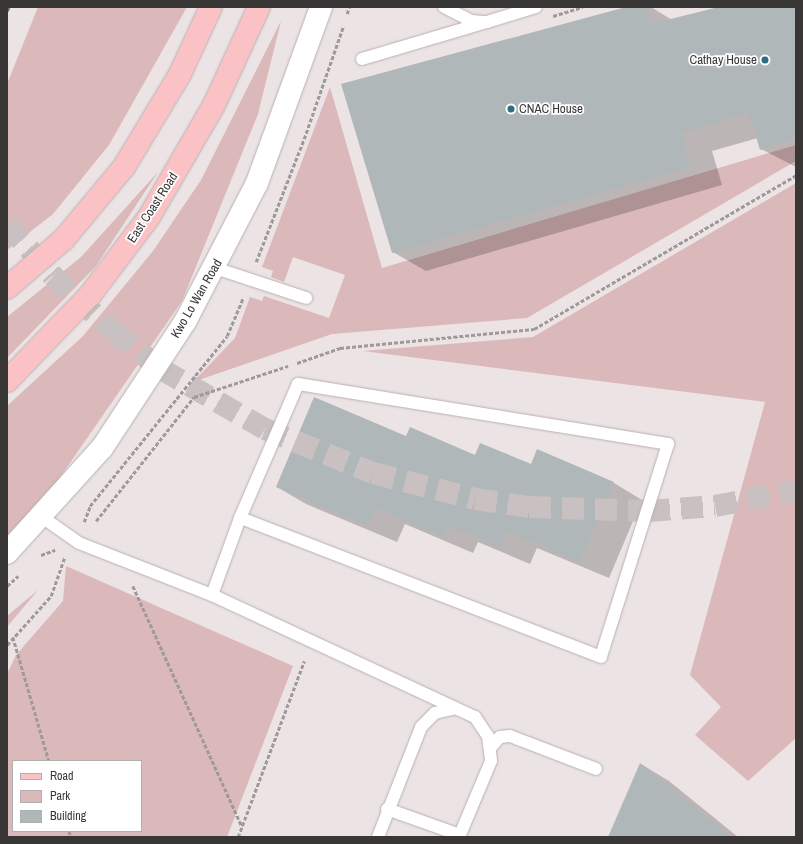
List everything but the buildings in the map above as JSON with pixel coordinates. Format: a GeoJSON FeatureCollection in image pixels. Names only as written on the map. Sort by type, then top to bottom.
{"type":"FeatureCollection","features":[{"type":"Feature","properties":{"kind":"main road"},"geometry":{"type":"LineString","coordinates":[[7,288],[64,240],[124,166],[180,74],[211,7]]}},
{"type":"Feature","properties":{"kind":"main road","name":"East Coast Road"},"geometry":{"type":"LineString","coordinates":[[7,382],[90,295],[149,217],[214,105],[259,7]]}},
{"type":"Feature","properties":{"kind":"street","name":"Kwo Lo Wan Road"},"geometry":{"type":"LineString","coordinates":[[7,553],[42,517],[102,448],[140,395],[215,268],[257,183],[321,7]]}},
{"type":"Feature","properties":{"kind":"lane"},"geometry":{"type":"LineString","coordinates":[[444,7],[471,21],[487,22]]}},
{"type":"Feature","properties":{"kind":"lane"},"geometry":{"type":"LineString","coordinates":[[362,59],[536,7]]}},
{"type":"Feature","properties":{"kind":"lane"},"geometry":{"type":"LineString","coordinates":[[215,268],[306,298]]}},
{"type":"Feature","properties":{"kind":"lane"},"geometry":{"type":"LineString","coordinates":[[212,595],[240,518],[298,384],[668,444],[601,657],[240,518]]}},
{"type":"Feature","properties":{"kind":"lane"},"geometry":{"type":"LineString","coordinates":[[42,517],[79,543],[212,595],[475,718],[491,747]]}},
{"type":"Feature","properties":{"kind":"lane"},"geometry":{"type":"LineString","coordinates":[[378,837],[387,809],[421,727],[435,713],[453,709]]}},
{"type":"Feature","properties":{"kind":"lane"},"geometry":{"type":"LineString","coordinates":[[387,809],[460,836],[487,771],[491,747],[500,737],[510,736],[596,769]]}},
{"type":"Feature","properties":{"kind":"path"},"geometry":{"type":"LineString","coordinates":[[253,268],[304,139],[349,7]]}},
{"type":"Feature","properties":{"kind":"path"},"geometry":{"type":"LineString","coordinates":[[96,521],[194,397],[340,348],[534,329],[796,175]]}},
{"type":"Feature","properties":{"kind":"path"},"geometry":{"type":"LineString","coordinates":[[89,515],[90,506],[228,336],[245,292]]}},
{"type":"Feature","properties":{"kind":"path"},"geometry":{"type":"LineString","coordinates":[[43,553],[54,551]]}},
{"type":"Feature","properties":{"kind":"path"},"geometry":{"type":"LineString","coordinates":[[7,645],[51,596],[65,556]]}},
{"type":"Feature","properties":{"kind":"path"},"geometry":{"type":"LineString","coordinates":[[133,586],[242,826]]}},
{"type":"Feature","properties":{"kind":"path"},"geometry":{"type":"LineString","coordinates":[[13,638],[49,760]]}},
{"type":"Feature","properties":{"kind":"path"},"geometry":{"type":"LineString","coordinates":[[238,837],[304,661]]}},
{"type":"Feature","properties":{"kind":"green space"},"geometry":{"type":"Polygon","coordinates":[[[38,7],[187,7],[109,145],[53,214],[7,250],[7,84],[38,7]]]}},
{"type":"Feature","properties":{"kind":"green space"},"geometry":{"type":"Polygon","coordinates":[[[281,21],[258,114],[182,301],[38,509],[7,537],[7,406],[83,336],[153,251],[201,180],[281,21]]]}},
{"type":"Feature","properties":{"kind":"green space"},"geometry":{"type":"Polygon","coordinates":[[[330,87],[382,268],[796,145],[796,161],[527,318],[332,334],[193,382],[235,338],[250,297],[262,301],[264,296],[329,318],[345,275],[293,257],[284,282],[271,277],[273,271],[262,267],[330,87]]]}},
{"type":"Feature","properties":{"kind":"green space"},"geometry":{"type":"Polygon","coordinates":[[[158,172],[96,266],[7,358],[7,317],[81,257],[158,172]]]}},
{"type":"Feature","properties":{"kind":"green space"},"geometry":{"type":"Polygon","coordinates":[[[796,183],[796,738],[748,781],[695,735],[721,707],[690,675],[765,402],[363,351],[533,337],[796,183]]]}},
{"type":"Feature","properties":{"kind":"green space"},"geometry":{"type":"Polygon","coordinates":[[[66,566],[293,666],[227,837],[7,837],[7,674],[16,655],[63,601],[66,566]]]}},
{"type":"Feature","properties":{"kind":"green space"},"geometry":{"type":"Polygon","coordinates":[[[38,590],[7,627],[7,616],[38,590]]]}},
{"type":"Feature","properties":{"kind":"tunnel"},"geometry":{"type":"LineString","coordinates":[[7,224],[53,276],[114,332],[161,369],[265,429],[373,473],[475,499],[529,507],[648,511],[715,506],[796,491]]}},
{"type":"Feature","properties":{"kind":"railway"},"geometry":{"type":"LineString","coordinates":[[7,11],[9,7]]}},
{"type":"Feature","properties":{"kind":"place","name":"Cathay House"},"geometry":{"type":"Point","coordinates":[765,60]}},
{"type":"Feature","properties":{"kind":"place","name":"CNAC House"},"geometry":{"type":"Point","coordinates":[511,109]}}]}
